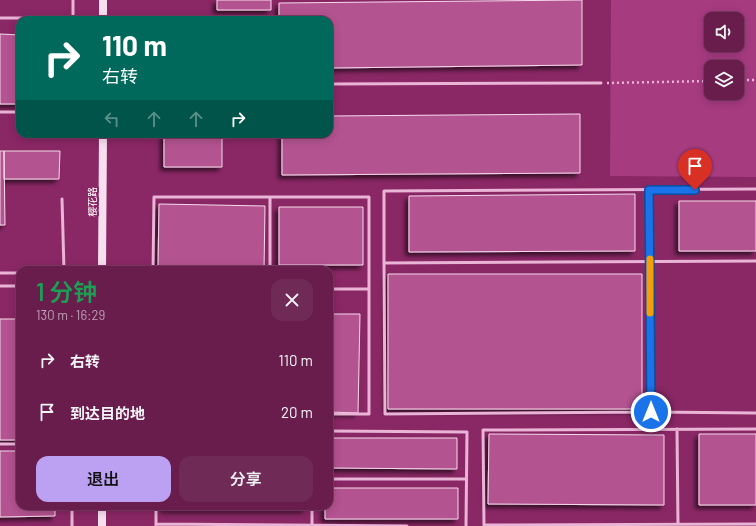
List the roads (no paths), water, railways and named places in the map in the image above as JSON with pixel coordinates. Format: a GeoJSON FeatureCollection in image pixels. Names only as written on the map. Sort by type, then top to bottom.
{"type":"FeatureCollection","features":[{"type":"Feature","properties":{"kind":"street"},"geometry":{"type":"LineString","coordinates":[[103,0],[103,16]]}},
{"type":"Feature","properties":{"kind":"street","name":"樱花路"},"geometry":{"type":"LineString","coordinates":[[102,138],[102,266]]}},
{"type":"Feature","properties":{"kind":"street"},"geometry":{"type":"LineString","coordinates":[[102,510],[102,526]]}},
{"type":"Feature","properties":{"kind":"lane"},"geometry":{"type":"LineString","coordinates":[[73,0],[73,16]]}},
{"type":"Feature","properties":{"kind":"lane"},"geometry":{"type":"LineString","coordinates":[[0,18],[16,18]]}},
{"type":"Feature","properties":{"kind":"lane"},"geometry":{"type":"LineString","coordinates":[[333,84],[601,83]]}},
{"type":"Feature","properties":{"kind":"lane"},"geometry":{"type":"LineString","coordinates":[[0,112],[16,112]]}},
{"type":"Feature","properties":{"kind":"lane"},"geometry":{"type":"LineString","coordinates":[[756,189],[384,191],[385,414],[651,412],[756,413]]}},
{"type":"Feature","properties":{"kind":"lane"},"geometry":{"type":"LineString","coordinates":[[649,190],[651,412]]}},
{"type":"Feature","properties":{"kind":"lane"},"geometry":{"type":"LineString","coordinates":[[154,266],[154,197],[369,197],[369,414],[333,414]]}},
{"type":"Feature","properties":{"kind":"lane"},"geometry":{"type":"LineString","coordinates":[[270,197],[270,266]]}},
{"type":"Feature","properties":{"kind":"lane"},"geometry":{"type":"LineString","coordinates":[[62,198],[64,266]]}},
{"type":"Feature","properties":{"kind":"lane"},"geometry":{"type":"LineString","coordinates":[[384,263],[756,262]]}},
{"type":"Feature","properties":{"kind":"lane"},"geometry":{"type":"LineString","coordinates":[[0,273],[16,274]]}},
{"type":"Feature","properties":{"kind":"lane"},"geometry":{"type":"LineString","coordinates":[[0,286],[16,286]]}},
{"type":"Feature","properties":{"kind":"lane"},"geometry":{"type":"LineString","coordinates":[[333,289],[369,289]]}},
{"type":"Feature","properties":{"kind":"lane"},"geometry":{"type":"LineString","coordinates":[[677,429],[678,525]]}},
{"type":"Feature","properties":{"kind":"lane"},"geometry":{"type":"LineString","coordinates":[[756,429],[484,430],[484,525],[756,524]]}},
{"type":"Feature","properties":{"kind":"lane"},"geometry":{"type":"LineString","coordinates":[[333,431],[467,432],[466,526]]}},
{"type":"Feature","properties":{"kind":"lane"},"geometry":{"type":"LineString","coordinates":[[0,444],[16,444]]}},
{"type":"Feature","properties":{"kind":"lane"},"geometry":{"type":"LineString","coordinates":[[333,479],[466,479]]}},
{"type":"Feature","properties":{"kind":"lane"},"geometry":{"type":"LineString","coordinates":[[72,510],[72,526]]}},
{"type":"Feature","properties":{"kind":"lane"},"geometry":{"type":"LineString","coordinates":[[156,510],[156,525],[407,526]]}},
{"type":"Feature","properties":{"kind":"lane"},"geometry":{"type":"LineString","coordinates":[[312,510],[312,526]]}}]}
